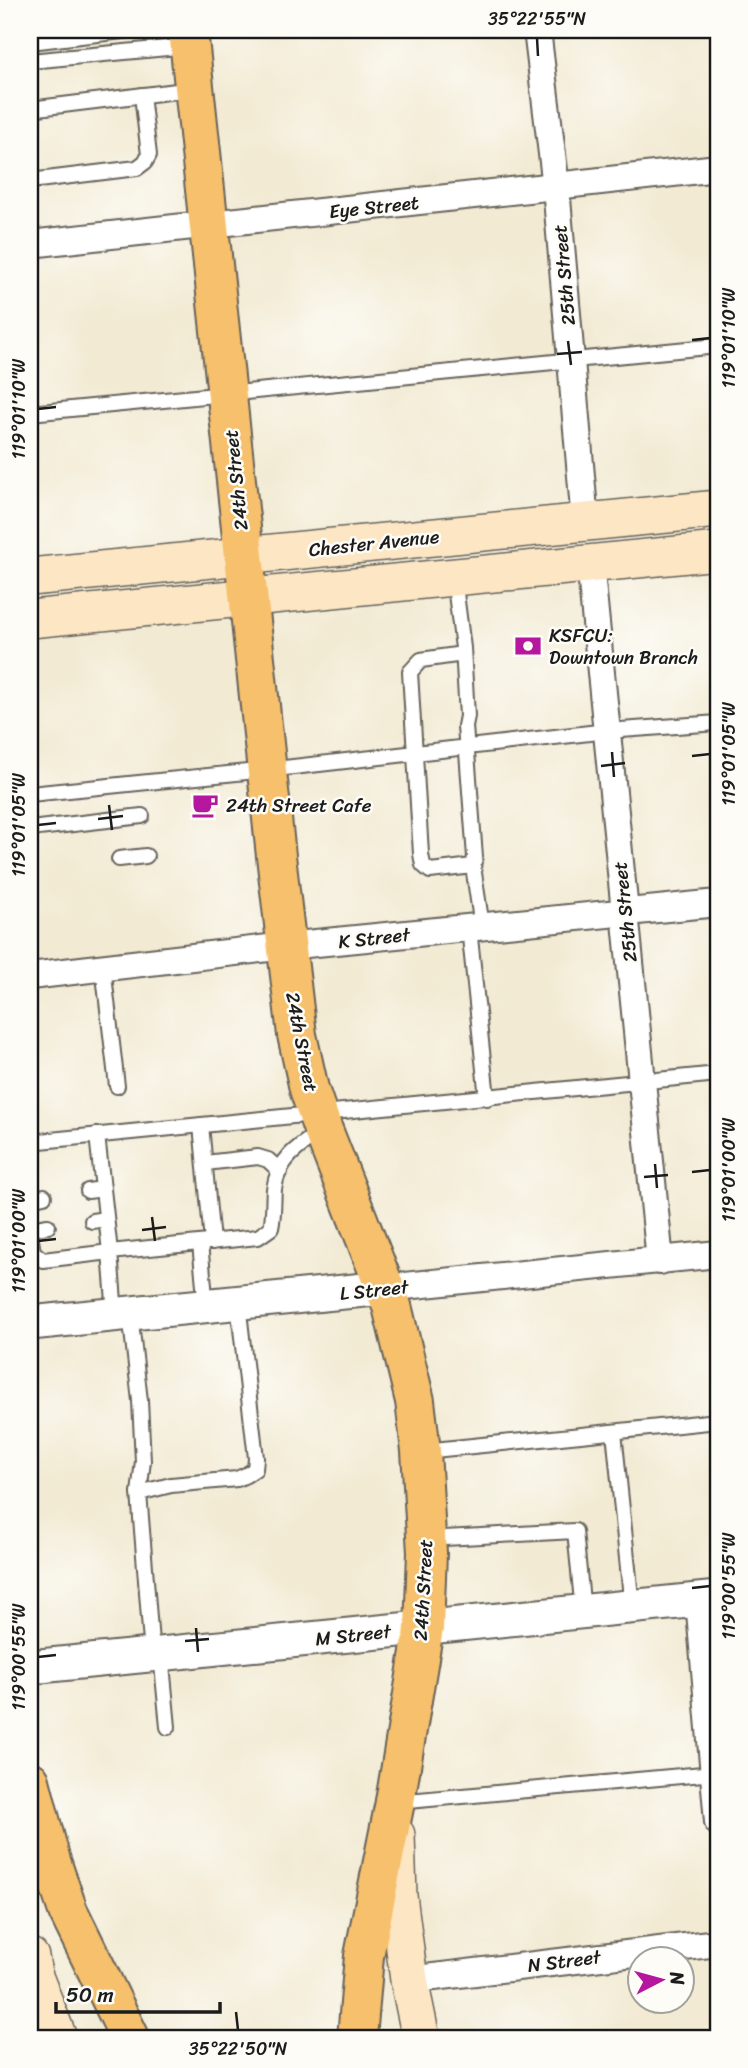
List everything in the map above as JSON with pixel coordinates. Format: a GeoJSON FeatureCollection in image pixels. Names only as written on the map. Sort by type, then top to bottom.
{"type":"FeatureCollection","features":[{"type":"Feature","properties":{"kind":"main road","name":"24th Street"},"geometry":{"type":"LineString","coordinates":[[189,38],[286,946],[299,1044],[320,1122],[393,1306],[415,1401],[421,1451],[426,1539],[424,1628],[395,1802],[398,1896],[421,2038]]}},
{"type":"Feature","properties":{"kind":"main road","name":"Chester Avenue"},"geometry":{"type":"LineString","coordinates":[[30,577],[718,509]]}},
{"type":"Feature","properties":{"kind":"main road"},"geometry":{"type":"LineString","coordinates":[[453,577],[474,556],[585,522]]}},
{"type":"Feature","properties":{"kind":"main road"},"geometry":{"type":"LineString","coordinates":[[30,619],[718,551]]}},
{"type":"Feature","properties":{"kind":"main road"},"geometry":{"type":"LineString","coordinates":[[30,1781],[51,1861],[68,1911],[130,2038]]}},
{"type":"Feature","properties":{"kind":"main road"},"geometry":{"type":"LineString","coordinates":[[357,2038],[364,1956],[395,1802]]}},
{"type":"Feature","properties":{"kind":"main road"},"geometry":{"type":"LineString","coordinates":[[30,1957],[33,1974],[58,2038]]}},
{"type":"Feature","properties":{"kind":"street","name":"25th Street"},"geometry":{"type":"LineString","coordinates":[[537,30],[556,187],[585,522]]}},
{"type":"Feature","properties":{"kind":"street","name":"Eye Street"},"geometry":{"type":"LineString","coordinates":[[30,244],[718,168]]}},
{"type":"Feature","properties":{"kind":"street","name":"25th Street"},"geometry":{"type":"LineString","coordinates":[[590,564],[660,1261]]}},
{"type":"Feature","properties":{"kind":"street","name":"K Street"},"geometry":{"type":"LineString","coordinates":[[30,976],[286,946],[718,903]]}},
{"type":"Feature","properties":{"kind":"street","name":"L Street"},"geometry":{"type":"LineString","coordinates":[[30,1323],[718,1254]]}},
{"type":"Feature","properties":{"kind":"street","name":"M Street"},"geometry":{"type":"LineString","coordinates":[[30,1667],[709,1599]]}},
{"type":"Feature","properties":{"kind":"street"},"geometry":{"type":"LineString","coordinates":[[709,1599],[714,1773],[718,1818]]}},
{"type":"Feature","properties":{"kind":"street","name":"N Street"},"geometry":{"type":"LineString","coordinates":[[410,1980],[718,1943]]}},
{"type":"Feature","properties":{"kind":"lane"},"geometry":{"type":"LineString","coordinates":[[30,42],[131,30]]}},
{"type":"Feature","properties":{"kind":"lane"},"geometry":{"type":"LineString","coordinates":[[30,61],[189,38]]}},
{"type":"Feature","properties":{"kind":"lane"},"geometry":{"type":"LineString","coordinates":[[30,108],[194,89]]}},
{"type":"Feature","properties":{"kind":"lane"},"geometry":{"type":"LineString","coordinates":[[30,181],[137,168],[145,162],[149,156],[142,95]]}},
{"type":"Feature","properties":{"kind":"lane"},"geometry":{"type":"LineString","coordinates":[[30,412],[718,345]]}},
{"type":"Feature","properties":{"kind":"lane"},"geometry":{"type":"LineString","coordinates":[[453,577],[463,654],[466,747],[475,857],[475,927],[487,1098]]}},
{"type":"Feature","properties":{"kind":"lane"},"geometry":{"type":"LineString","coordinates":[[463,654],[421,660],[410,672],[423,865],[430,871],[473,866]]}},
{"type":"Feature","properties":{"kind":"lane"},"geometry":{"type":"LineString","coordinates":[[30,794],[607,731],[718,723]]}},
{"type":"Feature","properties":{"kind":"lane"},"geometry":{"type":"LineString","coordinates":[[30,829],[142,816]]}},
{"type":"Feature","properties":{"kind":"lane"},"geometry":{"type":"LineString","coordinates":[[119,859],[146,856]]}},
{"type":"Feature","properties":{"kind":"lane"},"geometry":{"type":"LineString","coordinates":[[103,967],[117,1086]]}},
{"type":"Feature","properties":{"kind":"lane"},"geometry":{"type":"LineString","coordinates":[[30,1142],[201,1125],[320,1122],[487,1098],[718,1074]]}},
{"type":"Feature","properties":{"kind":"lane"},"geometry":{"type":"LineString","coordinates":[[48,1226],[30,1231],[33,1252],[43,1259],[258,1237],[271,1228],[273,1217],[269,1187],[291,1151],[320,1122]]}},
{"type":"Feature","properties":{"kind":"lane"},"geometry":{"type":"LineString","coordinates":[[139,1493],[171,1485],[237,1479],[254,1469],[254,1445],[206,1242],[212,1203],[201,1125]]}},
{"type":"Feature","properties":{"kind":"lane"},"geometry":{"type":"LineString","coordinates":[[97,1135],[96,1190],[99,1220],[110,1252],[140,1401],[143,1461],[139,1493],[156,1655],[168,1727]]}},
{"type":"Feature","properties":{"kind":"lane"},"geometry":{"type":"LineString","coordinates":[[205,1163],[258,1157],[268,1160],[280,1171]]}},
{"type":"Feature","properties":{"kind":"lane"},"geometry":{"type":"LineString","coordinates":[[421,1451],[718,1422]]}},
{"type":"Feature","properties":{"kind":"lane"},"geometry":{"type":"LineString","coordinates":[[614,1432],[632,1607]]}},
{"type":"Feature","properties":{"kind":"lane"},"geometry":{"type":"LineString","coordinates":[[426,1539],[575,1531],[583,1612]]}},
{"type":"Feature","properties":{"kind":"lane"},"geometry":{"type":"LineString","coordinates":[[395,1802],[714,1773]]}},
{"type":"Feature","properties":{"kind":"place","name":"KSFCU: Downtown Branch"},"geometry":{"type":"Point","coordinates":[528,646]}},
{"type":"Feature","properties":{"kind":"place","name":"24th Street Cafe"},"geometry":{"type":"Point","coordinates":[205,805]}}]}
